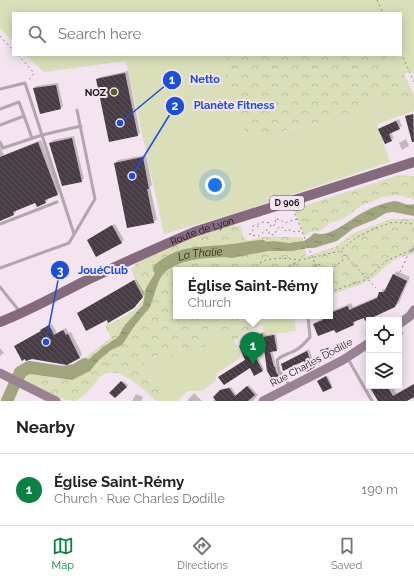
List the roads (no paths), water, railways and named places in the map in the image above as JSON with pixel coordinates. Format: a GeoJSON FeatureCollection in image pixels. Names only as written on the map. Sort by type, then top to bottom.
{"type":"FeatureCollection","features":[{"type":"Feature","properties":{"kind":"main road","name":"Route de Lyon"},"geometry":{"type":"LineString","coordinates":[[0,322],[160,246],[194,232],[414,162]]}},
{"type":"Feature","properties":{"kind":"main road"},"geometry":{"type":"LineString","coordinates":[[402,322],[410,316],[414,310]]}},
{"type":"Feature","properties":{"kind":"main road","name":"Rue Charles Dodille"},"geometry":{"type":"LineString","coordinates":[[263,401],[366,346]]}},
{"type":"Feature","properties":{"kind":"main road"},"geometry":{"type":"LineString","coordinates":[[2,373],[56,401]]}},
{"type":"Feature","properties":{"kind":"lane"},"geometry":{"type":"LineString","coordinates":[[0,90],[26,83],[74,234]]}},
{"type":"Feature","properties":{"kind":"lane"},"geometry":{"type":"LineString","coordinates":[[0,109],[19,102],[32,138]]}},
{"type":"Feature","properties":{"kind":"lane"},"geometry":{"type":"LineString","coordinates":[[0,268],[69,242],[95,199],[77,110]]}},
{"type":"Feature","properties":{"kind":"lane"},"geometry":{"type":"LineString","coordinates":[[0,125],[24,116]]}},
{"type":"Feature","properties":{"kind":"lane"},"geometry":{"type":"LineString","coordinates":[[0,142],[3,148],[42,135],[81,126]]}},
{"type":"Feature","properties":{"kind":"lane"},"geometry":{"type":"LineString","coordinates":[[0,224],[57,202]]}},
{"type":"Feature","properties":{"kind":"lane"},"geometry":{"type":"LineString","coordinates":[[0,287],[21,313]]}},
{"type":"Feature","properties":{"kind":"lane"},"geometry":{"type":"LineString","coordinates":[[290,386],[279,371],[277,360],[282,355],[293,352],[303,345],[310,337],[308,319]]}},
{"type":"Feature","properties":{"kind":"lane"},"geometry":{"type":"LineString","coordinates":[[347,357],[372,401]]}},
{"type":"Feature","properties":{"kind":"water"},"geometry":{"type":"Polygon","coordinates":[[[395,201],[406,204],[414,204],[414,216],[393,212],[386,213],[374,220],[354,228],[337,241],[314,248],[292,251],[268,251],[232,258],[216,256],[206,257],[180,263],[168,269],[162,275],[150,307],[135,325],[122,345],[111,350],[99,360],[90,371],[72,380],[30,374],[26,376],[23,381],[15,377],[19,369],[23,367],[67,372],[81,366],[102,348],[118,337],[125,325],[143,305],[146,288],[157,270],[168,261],[204,251],[234,250],[273,241],[289,243],[304,241],[314,233],[324,234],[340,227],[368,210],[384,203],[395,201]]]}},
{"type":"Feature","properties":{"kind":"water"},"geometry":{"type":"Polygon","coordinates":[[[9,383],[19,388],[12,401],[4,401],[5,392],[9,383]]]}},
{"type":"Feature","properties":{"kind":"waterway","name":"La Thalie"},"geometry":{"type":"LineString","coordinates":[[159,269],[174,259],[190,254],[229,251],[262,246]]}},
{"type":"Feature","properties":{"kind":"waterway","name":"La Thalie"},"geometry":{"type":"LineString","coordinates":[[7,401],[20,372],[29,367],[63,372],[75,370],[85,364]]}},
{"type":"Feature","properties":{"kind":"place","name":"NOZ"},"geometry":{"type":"Point","coordinates":[114,92]}},
{"type":"Feature","properties":{"kind":"place","name":"Netto"},"geometry":{"type":"Point","coordinates":[120,123]}},
{"type":"Feature","properties":{"kind":"place","name":"Planète Fitness"},"geometry":{"type":"Point","coordinates":[132,176]}},
{"type":"Feature","properties":{"kind":"place","name":"JouéClub"},"geometry":{"type":"Point","coordinates":[46,342]}},
{"type":"Feature","properties":{"kind":"place","name":"Église Saint-Rémy"},"geometry":{"type":"Point","coordinates":[253,365]}}]}
